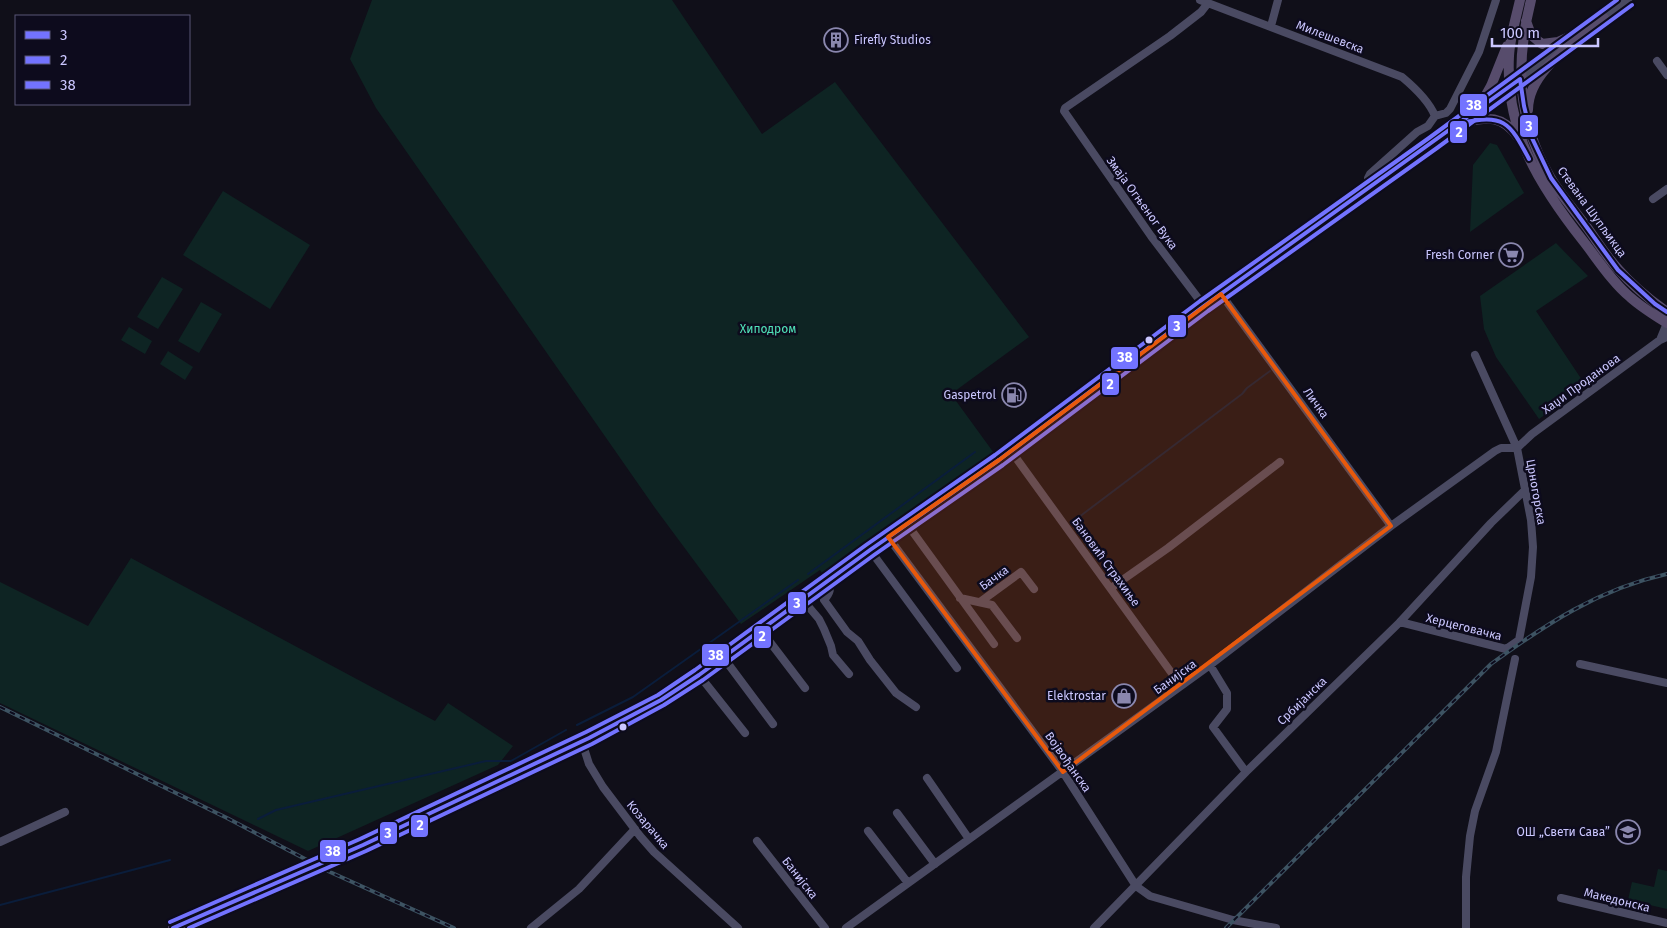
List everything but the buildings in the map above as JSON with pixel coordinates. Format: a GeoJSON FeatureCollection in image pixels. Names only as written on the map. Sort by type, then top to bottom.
{"type":"FeatureCollection","features":[{"type":"Feature","properties":{"kind":"main road"},"geometry":{"type":"LineString","coordinates":[[1478,109],[1491,86],[1513,32],[1520,0]]}},
{"type":"Feature","properties":{"kind":"main road","name":"Стевана Шупљикца"},"geometry":{"type":"LineString","coordinates":[[1531,0],[1526,20],[1520,79],[1524,106],[1536,149],[1551,178],[1618,270],[1655,304],[1667,312]]}},
{"type":"Feature","properties":{"kind":"main road"},"geometry":{"type":"LineString","coordinates":[[1530,131],[1528,106],[1535,83],[1547,66],[1604,18]]}},
{"type":"Feature","properties":{"kind":"main road"},"geometry":{"type":"LineString","coordinates":[[1526,20],[1531,34],[1542,44],[1558,42],[1594,25]]}},
{"type":"Feature","properties":{"kind":"main road","name":"Стевана Шупљикца"},"geometry":{"type":"LineString","coordinates":[[1513,32],[1509,55],[1512,108],[1521,142],[1538,177],[1553,200],[1629,296],[1667,323]]}},
{"type":"Feature","properties":{"kind":"main road"},"geometry":{"type":"LineString","coordinates":[[173,928],[363,845],[582,742],[661,700],[723,658],[760,629],[1011,450],[1204,306],[1520,79]]}},
{"type":"Feature","properties":{"kind":"main road"},"geometry":{"type":"LineString","coordinates":[[1460,123],[1488,118],[1496,119],[1512,128],[1521,142]]}},
{"type":"Feature","properties":{"kind":"street"},"geometry":{"type":"LineString","coordinates":[[1271,26],[1278,0]]}},
{"type":"Feature","properties":{"kind":"street"},"geometry":{"type":"LineString","coordinates":[[1373,186],[1368,178],[1370,174],[1417,132],[1428,126],[1435,116],[1446,113],[1455,102],[1479,52],[1496,0]]}},
{"type":"Feature","properties":{"kind":"street"},"geometry":{"type":"LineString","coordinates":[[1520,79],[1628,0]]}},
{"type":"Feature","properties":{"kind":"street","name":"Милешевска"},"geometry":{"type":"LineString","coordinates":[[1204,2],[1402,77],[1430,107],[1435,116]]}},
{"type":"Feature","properties":{"kind":"street","name":"Змаја Огњеног Вука"},"geometry":{"type":"LineString","coordinates":[[1204,2],[1201,12],[1170,36],[1065,108],[1064,111],[1151,236],[1204,306]]}},
{"type":"Feature","properties":{"kind":"street"},"geometry":{"type":"LineString","coordinates":[[1657,61],[1667,75]]}},
{"type":"Feature","properties":{"kind":"street"},"geometry":{"type":"LineString","coordinates":[[1653,199],[1667,188]]}},
{"type":"Feature","properties":{"kind":"street","name":"Личка"},"geometry":{"type":"LineString","coordinates":[[1222,294],[1391,526]]}},
{"type":"Feature","properties":{"kind":"street"},"geometry":{"type":"LineString","coordinates":[[1664,339],[1667,323]]}},
{"type":"Feature","properties":{"kind":"street","name":"Хаџи Проданова"},"geometry":{"type":"LineString","coordinates":[[1517,448],[1532,434],[1664,339]]}},
{"type":"Feature","properties":{"kind":"street","name":"Црногорска"},"geometry":{"type":"LineString","coordinates":[[1475,355],[1517,448],[1531,520],[1533,547],[1528,598],[1519,640]]}},
{"type":"Feature","properties":{"kind":"street","name":"Банијска"},"geometry":{"type":"LineString","coordinates":[[846,928],[1210,665],[1391,526],[1495,451],[1501,448],[1517,448]]}},
{"type":"Feature","properties":{"kind":"street","name":"Бановић Страхиње"},"geometry":{"type":"LineString","coordinates":[[1011,450],[1181,686]]}},
{"type":"Feature","properties":{"kind":"street"},"geometry":{"type":"LineString","coordinates":[[1110,588],[1176,542],[1280,462]]}},
{"type":"Feature","properties":{"kind":"street","name":"Србијанска"},"geometry":{"type":"LineString","coordinates":[[1094,928],[1246,772],[1400,622],[1491,523],[1525,490]]}},
{"type":"Feature","properties":{"kind":"street"},"geometry":{"type":"LineString","coordinates":[[906,524],[994,644]]}},
{"type":"Feature","properties":{"kind":"street","name":"Војвођанска"},"geometry":{"type":"LineString","coordinates":[[888,537],[1063,772],[1136,886],[1150,896],[1233,920],[1257,926],[1276,928]]}},
{"type":"Feature","properties":{"kind":"street"},"geometry":{"type":"LineString","coordinates":[[870,550],[957,668]]}},
{"type":"Feature","properties":{"kind":"street","name":"Бачка"},"geometry":{"type":"LineString","coordinates":[[980,602],[1021,572],[1034,589]]}},
{"type":"Feature","properties":{"kind":"street"},"geometry":{"type":"LineString","coordinates":[[827,581],[830,587],[830,594],[824,600],[847,632],[858,641],[870,660],[896,693],[916,708]]}},
{"type":"Feature","properties":{"kind":"street"},"geometry":{"type":"LineString","coordinates":[[960,598],[992,605],[1017,638]]}},
{"type":"Feature","properties":{"kind":"street"},"geometry":{"type":"LineString","coordinates":[[802,599],[819,619],[832,646],[833,655],[849,674]]}},
{"type":"Feature","properties":{"kind":"street","name":"Херцеговачка"},"geometry":{"type":"LineString","coordinates":[[1400,622],[1506,649],[1519,640]]}},
{"type":"Feature","properties":{"kind":"street"},"geometry":{"type":"LineString","coordinates":[[760,629],[805,688]]}},
{"type":"Feature","properties":{"kind":"street"},"geometry":{"type":"LineString","coordinates":[[723,658],[773,724]]}},
{"type":"Feature","properties":{"kind":"street"},"geometry":{"type":"LineString","coordinates":[[1466,928],[1466,876],[1474,819],[1482,789],[1496,752],[1515,659]]}},
{"type":"Feature","properties":{"kind":"street"},"geometry":{"type":"LineString","coordinates":[[1580,664],[1667,683]]}},
{"type":"Feature","properties":{"kind":"street"},"geometry":{"type":"LineString","coordinates":[[1210,665],[1226,693],[1227,708],[1213,727],[1246,772]]}},
{"type":"Feature","properties":{"kind":"street"},"geometry":{"type":"LineString","coordinates":[[699,675],[745,734]]}},
{"type":"Feature","properties":{"kind":"street","name":"Козарачка"},"geometry":{"type":"LineString","coordinates":[[582,742],[589,764],[603,787],[654,852],[738,928]]}},
{"type":"Feature","properties":{"kind":"street"},"geometry":{"type":"LineString","coordinates":[[927,778],[969,839]]}},
{"type":"Feature","properties":{"kind":"street"},"geometry":{"type":"LineString","coordinates":[[0,842],[65,812]]}},
{"type":"Feature","properties":{"kind":"street"},"geometry":{"type":"LineString","coordinates":[[897,814],[935,864]]}},
{"type":"Feature","properties":{"kind":"street"},"geometry":{"type":"LineString","coordinates":[[531,928],[579,889],[635,829]]}},
{"type":"Feature","properties":{"kind":"street"},"geometry":{"type":"LineString","coordinates":[[868,831],[908,883]]}},
{"type":"Feature","properties":{"kind":"street","name":"Банијска"},"geometry":{"type":"LineString","coordinates":[[758,841],[825,928]]}},
{"type":"Feature","properties":{"kind":"street","name":"Македонска"},"geometry":{"type":"LineString","coordinates":[[1561,898],[1667,924]]}},
{"type":"Feature","properties":{"kind":"highlighted area"},"geometry":{"type":"Polygon","coordinates":[[[1221,294],[1391,526],[1063,772],[888,537],[999,460],[1221,294]]]}},
{"type":"Feature","properties":{"kind":"green space","name":"Хиподром"},"geometry":{"type":"Polygon","coordinates":[[[372,0],[672,0],[762,134],[835,82],[1029,337],[951,394],[999,460],[827,581],[820,570],[741,624],[655,508],[376,108],[350,59],[372,0]]]}},
{"type":"Feature","properties":{"kind":"green space"},"geometry":{"type":"Polygon","coordinates":[[[1490,143],[1497,145],[1524,193],[1470,232],[1473,165],[1490,143]]]}},
{"type":"Feature","properties":{"kind":"green space"},"geometry":{"type":"Polygon","coordinates":[[[223,191],[310,245],[270,309],[183,255],[223,191]]]}},
{"type":"Feature","properties":{"kind":"green space"},"geometry":{"type":"Polygon","coordinates":[[[1556,243],[1588,276],[1536,311],[1586,386],[1539,419],[1496,357],[1484,329],[1480,296],[1556,243]]]}},
{"type":"Feature","properties":{"kind":"green space"},"geometry":{"type":"Polygon","coordinates":[[[162,277],[183,289],[158,329],[137,317],[162,277]]]}},
{"type":"Feature","properties":{"kind":"green space"},"geometry":{"type":"Polygon","coordinates":[[[201,302],[222,314],[199,353],[178,341],[201,302]]]}},
{"type":"Feature","properties":{"kind":"green space"},"geometry":{"type":"Polygon","coordinates":[[[129,327],[152,341],[145,354],[121,340],[129,327]]]}},
{"type":"Feature","properties":{"kind":"green space"},"geometry":{"type":"Polygon","coordinates":[[[168,351],[193,367],[185,380],[160,364],[168,351]]]}},
{"type":"Feature","properties":{"kind":"green space"},"geometry":{"type":"Polygon","coordinates":[[[131,558],[435,721],[448,703],[513,746],[498,765],[308,851],[0,703],[0,582],[88,626],[131,558]]]}},
{"type":"Feature","properties":{"kind":"green space"},"geometry":{"type":"Polygon","coordinates":[[[1658,869],[1667,871],[1667,909],[1628,900],[1632,882],[1654,887],[1658,869]]]}},
{"type":"Feature","properties":{"kind":"waterway"},"geometry":{"type":"LineString","coordinates":[[1075,520],[1270,371]]}},
{"type":"Feature","properties":{"kind":"waterway"},"geometry":{"type":"LineString","coordinates":[[808,574],[975,452]]}},
{"type":"Feature","properties":{"kind":"waterway"},"geometry":{"type":"LineString","coordinates":[[577,725],[633,697],[798,580]]}},
{"type":"Feature","properties":{"kind":"waterway"},"geometry":{"type":"LineString","coordinates":[[258,819],[276,810],[486,761],[511,761],[566,730]]}},
{"type":"Feature","properties":{"kind":"waterway"},"geometry":{"type":"LineString","coordinates":[[0,905],[170,860]]}},
{"type":"Feature","properties":{"kind":"railway"},"geometry":{"type":"LineString","coordinates":[[1226,928],[1491,664],[1532,635],[1574,610],[1619,589],[1667,574]]}},
{"type":"Feature","properties":{"kind":"railway"},"geometry":{"type":"LineString","coordinates":[[0,707],[227,818],[330,872],[454,928]]}},
{"type":"Feature","properties":{"kind":"transit line","name":"38"},"geometry":{"type":"LineString","coordinates":[[170,922],[360,839],[586,732],[658,695],[866,545],[995,455],[1200,301],[1429,138],[1617,0]]}},
{"type":"Feature","properties":{"kind":"transit line","name":"2"},"geometry":{"type":"LineString","coordinates":[[189,928],[366,851],[592,744],[664,705],[703,680],[874,555],[1003,465],[1208,311],[1437,148],[1632,5]]}},
{"type":"Feature","properties":{"kind":"transit line","name":"3"},"geometry":{"type":"LineString","coordinates":[[173,928],[363,845],[589,738],[661,700],[699,675],[870,550],[999,460],[1204,306],[1520,79],[1532,138],[1551,178],[1618,270],[1655,304],[1667,312]]}},
{"type":"Feature","properties":{"kind":"transit line","name":"3"},"geometry":{"type":"LineString","coordinates":[[1460,123],[1487,119],[1504,123],[1516,136],[1529,159]]}},
{"type":"Feature","properties":{"kind":"place","name":"Firefly Studios"},"geometry":{"type":"Point","coordinates":[836,40]}},
{"type":"Feature","properties":{"kind":"place","name":"Fresh Corner"},"geometry":{"type":"Point","coordinates":[1511,255]}},
{"type":"Feature","properties":{"kind":"place","name":"Gaspetrol"},"geometry":{"type":"Point","coordinates":[1014,395]}},
{"type":"Feature","properties":{"kind":"place","name":"Elektrostar"},"geometry":{"type":"Point","coordinates":[1124,696]}},
{"type":"Feature","properties":{"kind":"place","name":"ОШ „Свети Сава”"},"geometry":{"type":"Point","coordinates":[1628,832]}}]}
